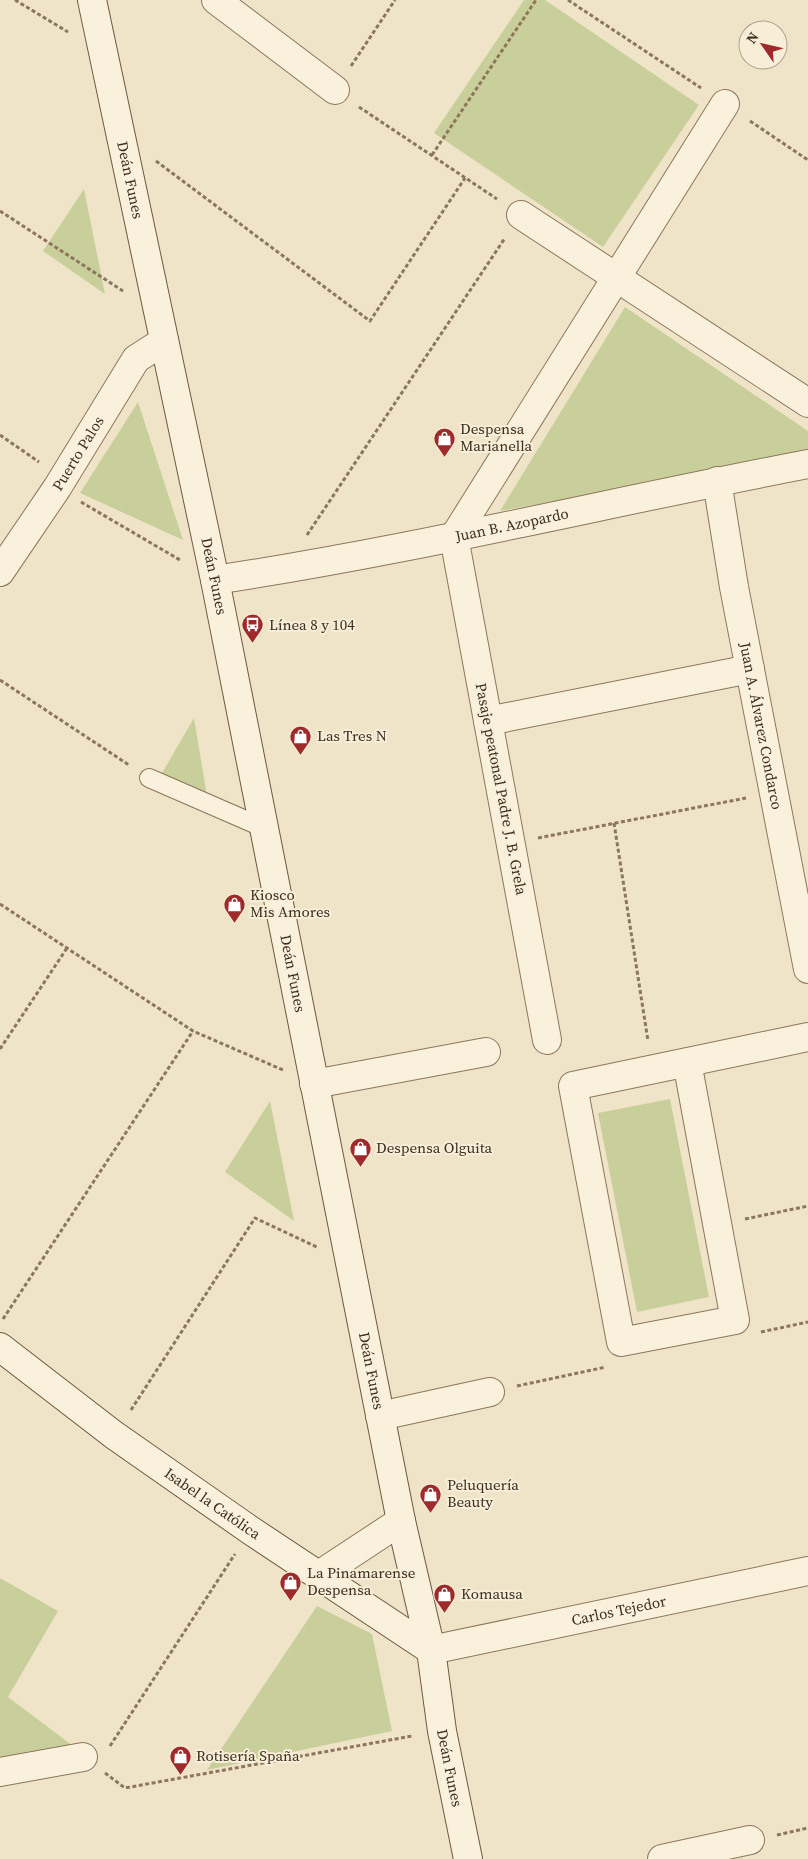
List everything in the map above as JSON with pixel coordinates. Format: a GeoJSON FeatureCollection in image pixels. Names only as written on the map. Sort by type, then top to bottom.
{"type":"FeatureCollection","features":[{"type":"Feature","properties":{"kind":"street","name":"Deán Funes"},"geometry":{"type":"LineString","coordinates":[[92,0],[215,580],[400,1520],[431,1650],[442,1731],[468,1859]]}},
{"type":"Feature","properties":{"kind":"street"},"geometry":{"type":"LineString","coordinates":[[216,0],[335,90]]}},
{"type":"Feature","properties":{"kind":"street"},"geometry":{"type":"LineString","coordinates":[[454,537],[725,104]]}},
{"type":"Feature","properties":{"kind":"street"},"geometry":{"type":"LineString","coordinates":[[521,215],[808,403]]}},
{"type":"Feature","properties":{"kind":"street","name":"Puerto Palos"},"geometry":{"type":"LineString","coordinates":[[0,572],[60,483],[136,359],[161,328]]}},
{"type":"Feature","properties":{"kind":"street","name":"Juan B. Azopardo"},"geometry":{"type":"LineString","coordinates":[[215,580],[284,570],[454,537],[717,481],[808,464]]}},
{"type":"Feature","properties":{"kind":"street","name":"Juan A. Álvarez Condarco"},"geometry":{"type":"LineString","coordinates":[[717,481],[750,669],[808,969]]}},
{"type":"Feature","properties":{"kind":"street","name":"Pasaje peatonal Padre J. B. Grela"},"geometry":{"type":"LineString","coordinates":[[454,537],[547,1040]]}},
{"type":"Feature","properties":{"kind":"street"},"geometry":{"type":"LineString","coordinates":[[488,721],[750,669]]}},
{"type":"Feature","properties":{"kind":"street"},"geometry":{"type":"LineString","coordinates":[[688,1062],[735,1320],[621,1342],[573,1086],[652,1069],[808,1037]]}},
{"type":"Feature","properties":{"kind":"street"},"geometry":{"type":"LineString","coordinates":[[314,1084],[486,1052]]}},
{"type":"Feature","properties":{"kind":"street","name":"Isabel la Católica"},"geometry":{"type":"LineString","coordinates":[[0,1347],[114,1435],[250,1530],[320,1574],[431,1650]]}},
{"type":"Feature","properties":{"kind":"street"},"geometry":{"type":"LineString","coordinates":[[380,1416],[490,1392]]}},
{"type":"Feature","properties":{"kind":"street"},"geometry":{"type":"LineString","coordinates":[[320,1574],[400,1520]]}},
{"type":"Feature","properties":{"kind":"street","name":"Carlos Tejedor"},"geometry":{"type":"LineString","coordinates":[[431,1650],[808,1571]]}},
{"type":"Feature","properties":{"kind":"street"},"geometry":{"type":"LineString","coordinates":[[0,1772],[83,1757]]}},
{"type":"Feature","properties":{"kind":"street"},"geometry":{"type":"LineString","coordinates":[[662,1859],[750,1840]]}},
{"type":"Feature","properties":{"kind":"lane"},"geometry":{"type":"LineString","coordinates":[[149,778],[264,828]]}},
{"type":"Feature","properties":{"kind":"path"},"geometry":{"type":"LineString","coordinates":[[15,0],[103,53]]}},
{"type":"Feature","properties":{"kind":"path"},"geometry":{"type":"LineString","coordinates":[[284,570],[521,215],[335,90],[395,0]]}},
{"type":"Feature","properties":{"kind":"path"},"geometry":{"type":"LineString","coordinates":[[432,156],[536,0]]}},
{"type":"Feature","properties":{"kind":"path"},"geometry":{"type":"LineString","coordinates":[[568,0],[808,160]]}},
{"type":"Feature","properties":{"kind":"path"},"geometry":{"type":"LineString","coordinates":[[120,133],[370,321],[465,178]]}},
{"type":"Feature","properties":{"kind":"path"},"geometry":{"type":"LineString","coordinates":[[0,211],[161,328]]}},
{"type":"Feature","properties":{"kind":"path"},"geometry":{"type":"LineString","coordinates":[[0,435],[60,483],[215,580]]}},
{"type":"Feature","properties":{"kind":"path"},"geometry":{"type":"LineString","coordinates":[[0,680],[149,778]]}},
{"type":"Feature","properties":{"kind":"path"},"geometry":{"type":"LineString","coordinates":[[511,844],[774,792]]}},
{"type":"Feature","properties":{"kind":"path"},"geometry":{"type":"LineString","coordinates":[[614,823],[652,1069]]}},
{"type":"Feature","properties":{"kind":"path"},"geometry":{"type":"LineString","coordinates":[[0,904],[193,1031],[314,1084]]}},
{"type":"Feature","properties":{"kind":"path"},"geometry":{"type":"LineString","coordinates":[[0,1049],[67,948]]}},
{"type":"Feature","properties":{"kind":"path"},"geometry":{"type":"LineString","coordinates":[[0,1324],[193,1031]]}},
{"type":"Feature","properties":{"kind":"path"},"geometry":{"type":"LineString","coordinates":[[718,1224],[808,1206]]}},
{"type":"Feature","properties":{"kind":"path"},"geometry":{"type":"LineString","coordinates":[[114,1435],[256,1218],[350,1261]]}},
{"type":"Feature","properties":{"kind":"path"},"geometry":{"type":"LineString","coordinates":[[83,1757],[108,1750],[250,1530]]}},
{"type":"Feature","properties":{"kind":"path"},"geometry":{"type":"LineString","coordinates":[[83,1757],[125,1788],[442,1731]]}},
{"type":"Feature","properties":{"kind":"green space"},"geometry":{"type":"Polygon","coordinates":[[[524,0],[545,0],[699,105],[603,247],[434,133],[524,0]]]}},
{"type":"Feature","properties":{"kind":"green space"},"geometry":{"type":"Polygon","coordinates":[[[84,189],[105,294],[43,251],[84,189]]]}},
{"type":"Feature","properties":{"kind":"green space"},"geometry":{"type":"Polygon","coordinates":[[[625,307],[808,431],[808,456],[500,511],[625,307]]]}},
{"type":"Feature","properties":{"kind":"green space"},"geometry":{"type":"Polygon","coordinates":[[[138,402],[183,540],[80,493],[138,402]]]}},
{"type":"Feature","properties":{"kind":"green space"},"geometry":{"type":"Polygon","coordinates":[[[194,718],[208,802],[162,773],[194,718]]]}},
{"type":"Feature","properties":{"kind":"green space"},"geometry":{"type":"Polygon","coordinates":[[[670,1099],[709,1297],[637,1312],[598,1113],[670,1099]]]}},
{"type":"Feature","properties":{"kind":"green space"},"geometry":{"type":"Polygon","coordinates":[[[270,1101],[294,1221],[225,1172],[270,1101]]]}},
{"type":"Feature","properties":{"kind":"green space"},"geometry":{"type":"Polygon","coordinates":[[[0,1578],[58,1611],[8,1697],[77,1749],[0,1762],[0,1578]]]}},
{"type":"Feature","properties":{"kind":"green space"},"geometry":{"type":"Polygon","coordinates":[[[317,1606],[372,1634],[392,1731],[207,1770],[317,1606]]]}},
{"type":"Feature","properties":{"kind":"place","name":"Despensa Marianella"},"geometry":{"type":"Point","coordinates":[444,457]}},
{"type":"Feature","properties":{"kind":"place","name":"Línea 8 y 104"},"geometry":{"type":"Point","coordinates":[253,644]}},
{"type":"Feature","properties":{"kind":"place","name":"Las Tres N"},"geometry":{"type":"Point","coordinates":[301,755]}},
{"type":"Feature","properties":{"kind":"place","name":"Kiosco Mis Amores"},"geometry":{"type":"Point","coordinates":[234,923]}},
{"type":"Feature","properties":{"kind":"place","name":"Despensa Olguita"},"geometry":{"type":"Point","coordinates":[360,1167]}},
{"type":"Feature","properties":{"kind":"place","name":"Peluquería Beauty"},"geometry":{"type":"Point","coordinates":[431,1513]}},
{"type":"Feature","properties":{"kind":"place","name":"La Pinamarense Despensa"},"geometry":{"type":"Point","coordinates":[291,1601]}},
{"type":"Feature","properties":{"kind":"place","name":"Komausa"},"geometry":{"type":"Point","coordinates":[445,1613]}},
{"type":"Feature","properties":{"kind":"place","name":"Rotisería Spaña"},"geometry":{"type":"Point","coordinates":[180,1775]}}]}
